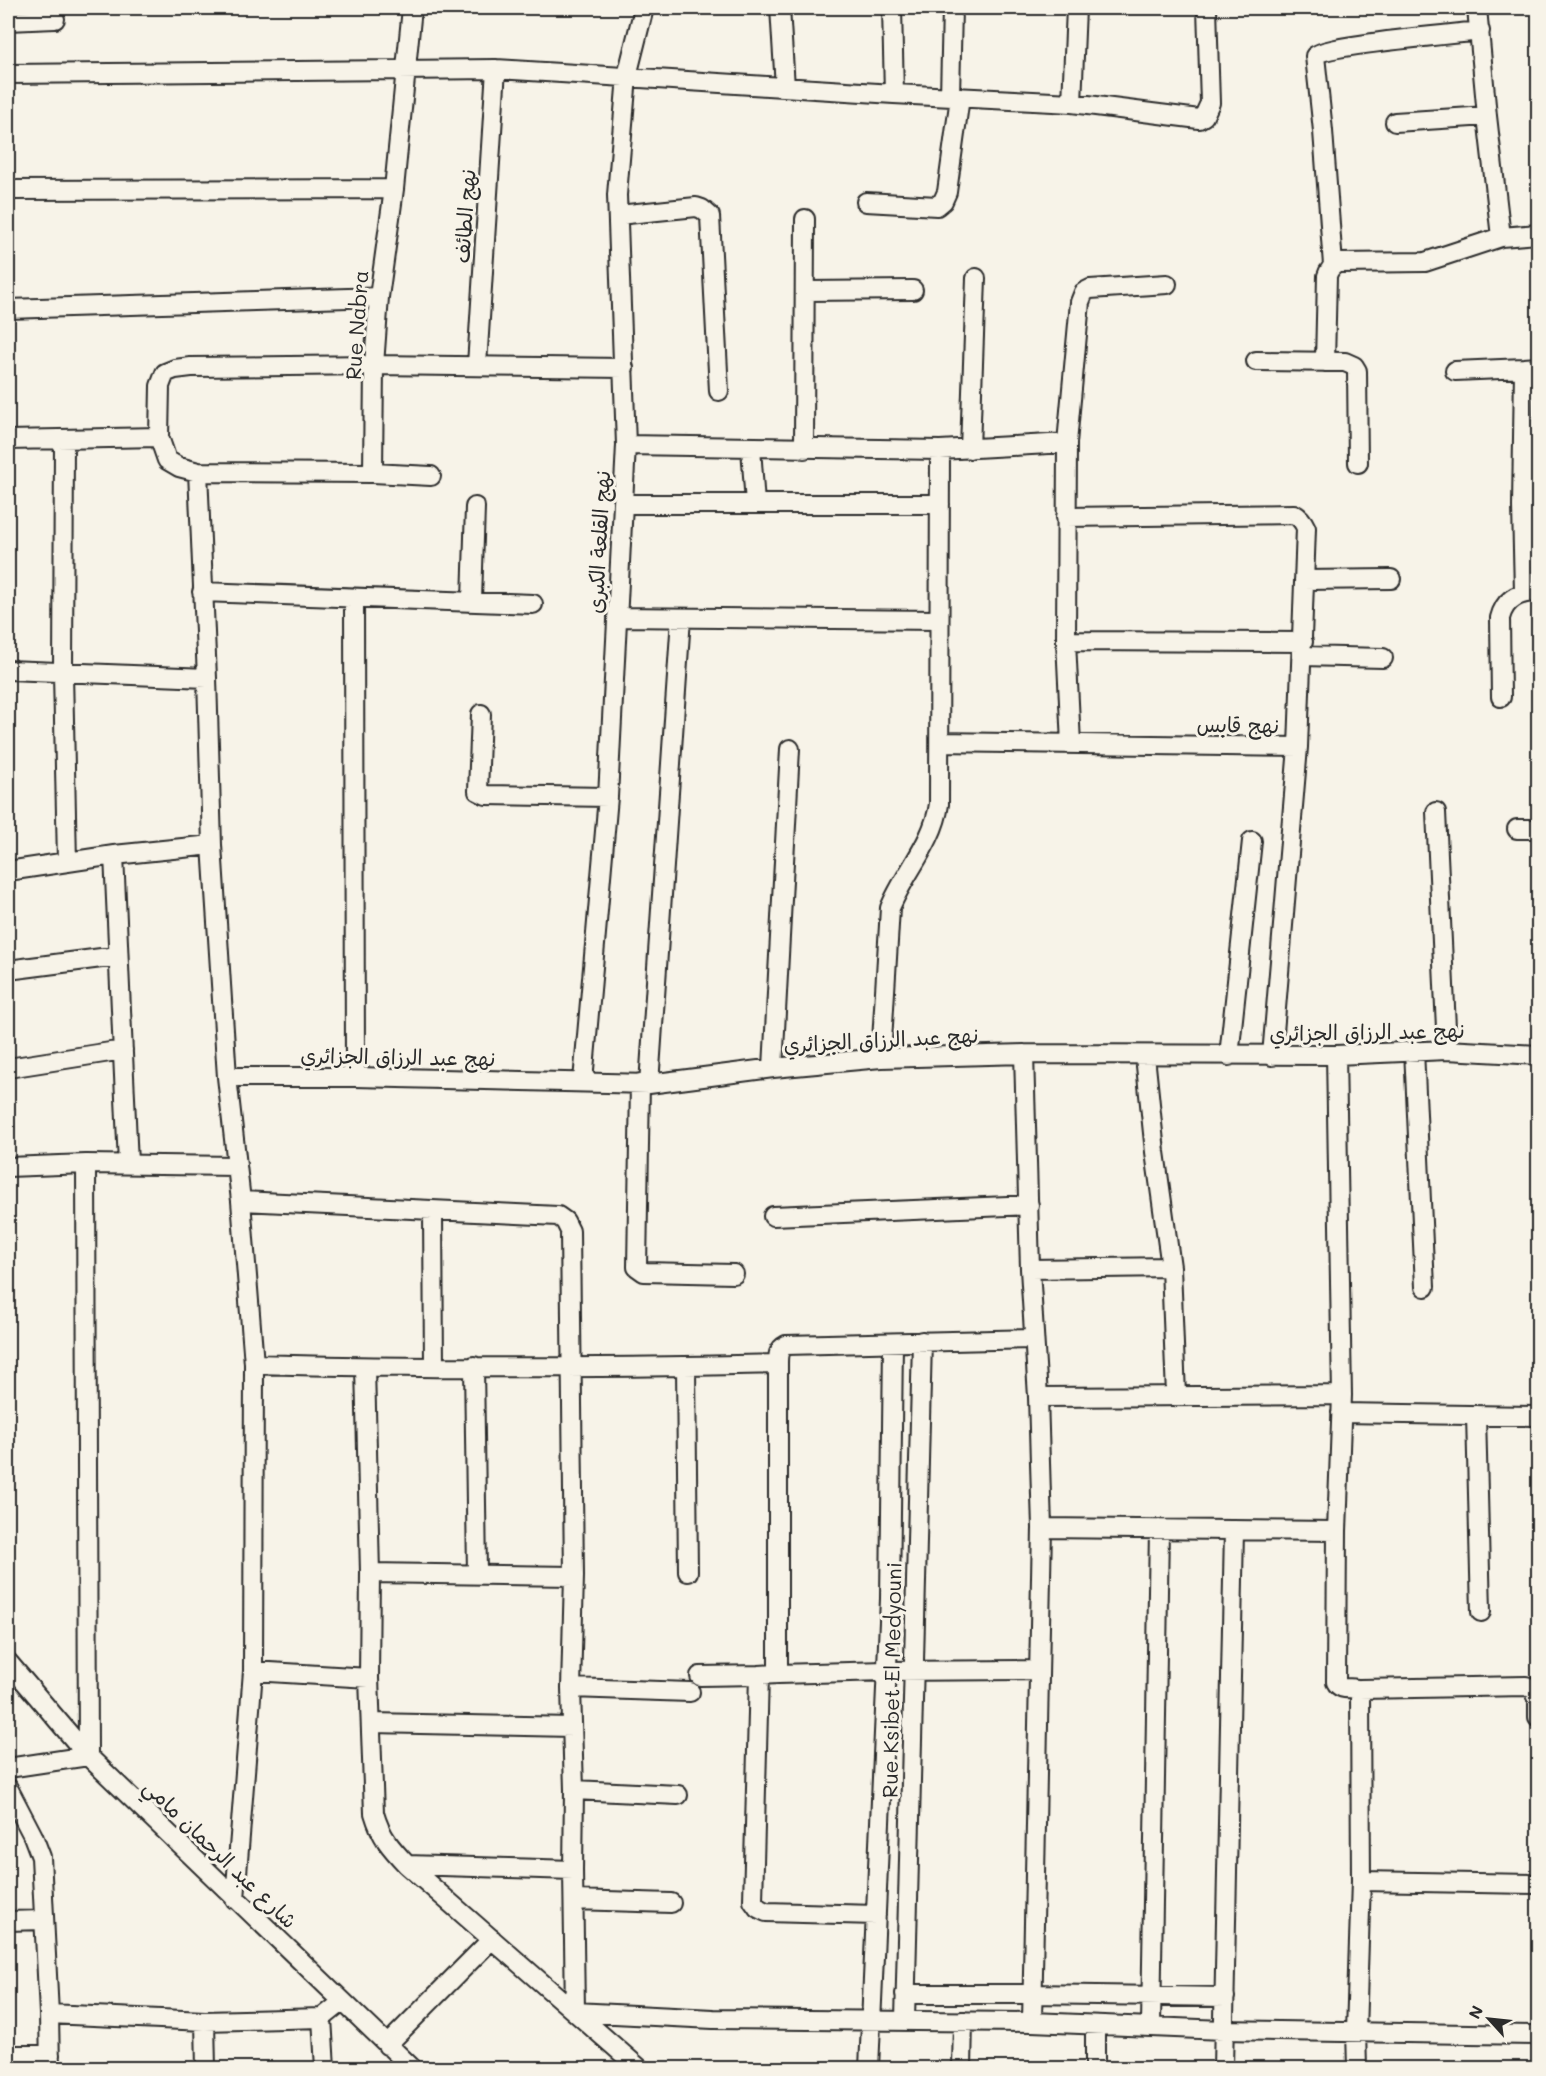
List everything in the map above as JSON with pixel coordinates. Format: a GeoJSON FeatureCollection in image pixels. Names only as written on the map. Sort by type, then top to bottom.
{"type":"FeatureCollection","features":[{"type":"Feature","properties":{"kind":"street","name":"Rue Nabra"},"geometry":{"type":"LineString","coordinates":[[373,474],[374,365],[379,297],[394,189],[412,8]]}},
{"type":"Feature","properties":{"kind":"street","name":"نهج القلعة الكبرى"},"geometry":{"type":"LineString","coordinates":[[584,1081],[608,796],[626,445],[617,184],[627,76],[644,8]]}},
{"type":"Feature","properties":{"kind":"street"},"geometry":{"type":"LineString","coordinates":[[780,8],[785,87]]}},
{"type":"Feature","properties":{"kind":"street"},"geometry":{"type":"LineString","coordinates":[[892,8],[894,94]]}},
{"type":"Feature","properties":{"kind":"street"},"geometry":{"type":"LineString","coordinates":[[866,202],[937,206],[943,201],[947,192],[955,96],[952,8]]}},
{"type":"Feature","properties":{"kind":"street"},"geometry":{"type":"LineString","coordinates":[[1072,103],[1076,8]]}},
{"type":"Feature","properties":{"kind":"street"},"geometry":{"type":"LineString","coordinates":[[8,74],[496,69],[1072,103],[1199,119],[1204,116],[1210,103],[1207,8]]}},
{"type":"Feature","properties":{"kind":"street"},"geometry":{"type":"LineString","coordinates":[[1477,8],[1501,237]]}},
{"type":"Feature","properties":{"kind":"street"},"geometry":{"type":"LineString","coordinates":[[8,21],[55,20]]}},
{"type":"Feature","properties":{"kind":"street"},"geometry":{"type":"LineString","coordinates":[[1333,266],[1315,56],[1318,52],[1343,48],[1480,32]]}},
{"type":"Feature","properties":{"kind":"street","name":"نهج الطائف"},"geometry":{"type":"LineString","coordinates":[[477,365],[496,69]]}},
{"type":"Feature","properties":{"kind":"street"},"geometry":{"type":"LineString","coordinates":[[1395,122],[1487,116]]}},
{"type":"Feature","properties":{"kind":"street"},"geometry":{"type":"LineString","coordinates":[[8,190],[394,189]]}},
{"type":"Feature","properties":{"kind":"street"},"geometry":{"type":"LineString","coordinates":[[618,215],[696,207],[710,216],[719,392]]}},
{"type":"Feature","properties":{"kind":"street"},"geometry":{"type":"LineString","coordinates":[[804,449],[805,219]]}},
{"type":"Feature","properties":{"kind":"street"},"geometry":{"type":"LineString","coordinates":[[1325,362],[1327,276],[1329,270],[1338,263],[1425,262],[1501,237],[1539,234]]}},
{"type":"Feature","properties":{"kind":"street"},"geometry":{"type":"LineString","coordinates":[[970,449],[976,278]]}},
{"type":"Feature","properties":{"kind":"street"},"geometry":{"type":"LineString","coordinates":[[1071,744],[1066,641],[1067,443],[1080,302],[1084,292],[1090,289],[1167,284]]}},
{"type":"Feature","properties":{"kind":"street"},"geometry":{"type":"LineString","coordinates":[[806,291],[913,290]]}},
{"type":"Feature","properties":{"kind":"street"},"geometry":{"type":"LineString","coordinates":[[8,309],[379,297]]}},
{"type":"Feature","properties":{"kind":"street"},"geometry":{"type":"LineString","coordinates":[[1256,361],[1350,363],[1357,371],[1358,463]]}},
{"type":"Feature","properties":{"kind":"street"},"geometry":{"type":"LineString","coordinates":[[431,476],[198,472],[179,467],[167,460],[159,437],[160,386],[165,373],[175,369],[374,365],[624,368]]}},
{"type":"Feature","properties":{"kind":"street"},"geometry":{"type":"LineString","coordinates":[[1455,371],[1531,367],[1532,592],[1507,602],[1502,609],[1500,618],[1501,697]]}},
{"type":"Feature","properties":{"kind":"street"},"geometry":{"type":"LineString","coordinates":[[8,440],[159,437]]}},
{"type":"Feature","properties":{"kind":"street"},"geometry":{"type":"LineString","coordinates":[[64,440],[63,673],[67,862]]}},
{"type":"Feature","properties":{"kind":"street"},"geometry":{"type":"LineString","coordinates":[[626,445],[940,450],[1067,443]]}},
{"type":"Feature","properties":{"kind":"street"},"geometry":{"type":"LineString","coordinates":[[751,448],[755,504]]}},
{"type":"Feature","properties":{"kind":"street"},"geometry":{"type":"LineString","coordinates":[[881,1058],[890,908],[937,817],[940,742],[940,450]]}},
{"type":"Feature","properties":{"kind":"street"},"geometry":{"type":"LineString","coordinates":[[198,472],[212,845],[227,1077],[241,1201],[254,1364],[253,1671],[235,1899]]}},
{"type":"Feature","properties":{"kind":"street"},"geometry":{"type":"LineString","coordinates":[[622,504],[940,504]]}},
{"type":"Feature","properties":{"kind":"street"},"geometry":{"type":"LineString","coordinates":[[472,600],[475,507]]}},
{"type":"Feature","properties":{"kind":"street"},"geometry":{"type":"LineString","coordinates":[[1066,518],[1294,514],[1299,517],[1306,528],[1298,747]]}},
{"type":"Feature","properties":{"kind":"street"},"geometry":{"type":"LineString","coordinates":[[1304,580],[1391,579]]}},
{"type":"Feature","properties":{"kind":"street"},"geometry":{"type":"LineString","coordinates":[[202,592],[533,604]]}},
{"type":"Feature","properties":{"kind":"street"},"geometry":{"type":"LineString","coordinates":[[354,598],[355,1077]]}},
{"type":"Feature","properties":{"kind":"street"},"geometry":{"type":"LineString","coordinates":[[617,617],[939,620]]}},
{"type":"Feature","properties":{"kind":"street"},"geometry":{"type":"LineString","coordinates":[[681,618],[644,1084],[637,1267],[644,1272],[734,1275]]}},
{"type":"Feature","properties":{"kind":"street"},"geometry":{"type":"LineString","coordinates":[[1066,641],[1303,649],[1383,658]]}},
{"type":"Feature","properties":{"kind":"street"},"geometry":{"type":"LineString","coordinates":[[8,670],[207,678]]}},
{"type":"Feature","properties":{"kind":"street"},"geometry":{"type":"LineString","coordinates":[[481,714],[478,791],[486,795],[608,796]]}},
{"type":"Feature","properties":{"kind":"street","name":"نهج قابس"},"geometry":{"type":"LineString","coordinates":[[940,742],[1298,747],[1272,1056]]}},
{"type":"Feature","properties":{"kind":"street"},"geometry":{"type":"LineString","coordinates":[[773,1068],[790,749]]}},
{"type":"Feature","properties":{"kind":"street"},"geometry":{"type":"LineString","coordinates":[[1437,812],[1447,1050]]}},
{"type":"Feature","properties":{"kind":"street"},"geometry":{"type":"LineString","coordinates":[[1517,829],[1539,829]]}},
{"type":"Feature","properties":{"kind":"street"},"geometry":{"type":"LineString","coordinates":[[1229,1056],[1252,841]]}},
{"type":"Feature","properties":{"kind":"street"},"geometry":{"type":"LineString","coordinates":[[8,871],[114,855],[212,845]]}},
{"type":"Feature","properties":{"kind":"street"},"geometry":{"type":"LineString","coordinates":[[114,855],[128,1164]]}},
{"type":"Feature","properties":{"kind":"street"},"geometry":{"type":"LineString","coordinates":[[8,970],[117,956]]}},
{"type":"Feature","properties":{"kind":"street"},"geometry":{"type":"LineString","coordinates":[[8,1068],[123,1050]]}},
{"type":"Feature","properties":{"kind":"street"},"geometry":{"type":"LineString","coordinates":[[1414,1050],[1425,1287]]}},
{"type":"Feature","properties":{"kind":"street","name":"نهج عبد الرزاق الجزائري"},"geometry":{"type":"LineString","coordinates":[[227,1077],[355,1077],[644,1084],[773,1068],[881,1058],[1024,1054],[1272,1056],[1414,1050],[1539,1055]]}},
{"type":"Feature","properties":{"kind":"street"},"geometry":{"type":"LineString","coordinates":[[1024,1054],[1030,1269],[1038,1397],[1042,1528],[1032,2022]]}},
{"type":"Feature","properties":{"kind":"street"},"geometry":{"type":"LineString","coordinates":[[1336,1055],[1342,1395],[1335,1682],[1342,1689],[1526,1686],[1534,1689],[1538,1699],[1539,1717]]}},
{"type":"Feature","properties":{"kind":"street"},"geometry":{"type":"LineString","coordinates":[[1145,1056],[1155,1152],[1171,1267],[1176,1396]]}},
{"type":"Feature","properties":{"kind":"street"},"geometry":{"type":"LineString","coordinates":[[8,1167],[86,1164],[236,1166]]}},
{"type":"Feature","properties":{"kind":"street"},"geometry":{"type":"LineString","coordinates":[[8,1768],[88,1756],[86,1164]]}},
{"type":"Feature","properties":{"kind":"street"},"geometry":{"type":"LineString","coordinates":[[241,1201],[558,1216],[562,1218],[570,1231],[574,1576],[571,1688],[575,2012]]}},
{"type":"Feature","properties":{"kind":"street"},"geometry":{"type":"LineString","coordinates":[[774,1216],[1029,1204]]}},
{"type":"Feature","properties":{"kind":"street"},"geometry":{"type":"LineString","coordinates":[[433,1211],[434,1367]]}},
{"type":"Feature","properties":{"kind":"street"},"geometry":{"type":"LineString","coordinates":[[1030,1269],[1171,1267]]}},
{"type":"Feature","properties":{"kind":"street"},"geometry":{"type":"LineString","coordinates":[[876,1915],[766,1912],[758,1908],[753,1901],[768,1675],[779,1352],[786,1345],[1033,1340]]}},
{"type":"Feature","properties":{"kind":"street","name":"Rue Ksibet El Medyouni"},"geometry":{"type":"LineString","coordinates":[[905,2020],[922,1341]]}},
{"type":"Feature","properties":{"kind":"street","name":"Rue Ksibet El Medyouni"},"geometry":{"type":"LineString","coordinates":[[869,2068],[890,1599],[893,1343]]}},
{"type":"Feature","properties":{"kind":"street"},"geometry":{"type":"LineString","coordinates":[[254,1364],[572,1368],[778,1365]]}},
{"type":"Feature","properties":{"kind":"street"},"geometry":{"type":"LineString","coordinates":[[474,1366],[477,1573]]}},
{"type":"Feature","properties":{"kind":"street"},"geometry":{"type":"LineString","coordinates":[[686,1366],[688,1572]]}},
{"type":"Feature","properties":{"kind":"street"},"geometry":{"type":"LineString","coordinates":[[365,1367],[370,1573],[369,1678],[374,1814],[380,1832],[386,1843],[407,1865],[639,2068]]}},
{"type":"Feature","properties":{"kind":"street"},"geometry":{"type":"LineString","coordinates":[[1038,1397],[1342,1395]]}},
{"type":"Feature","properties":{"kind":"street"},"geometry":{"type":"LineString","coordinates":[[1341,1413],[1539,1416]]}},
{"type":"Feature","properties":{"kind":"street"},"geometry":{"type":"LineString","coordinates":[[1476,1415],[1481,1612]]}},
{"type":"Feature","properties":{"kind":"street"},"geometry":{"type":"LineString","coordinates":[[1042,1528],[1337,1531]]}},
{"type":"Feature","properties":{"kind":"street"},"geometry":{"type":"LineString","coordinates":[[1151,2026],[1159,1529]]}},
{"type":"Feature","properties":{"kind":"street"},"geometry":{"type":"LineString","coordinates":[[1223,2068],[1234,1530]]}},
{"type":"Feature","properties":{"kind":"street"},"geometry":{"type":"LineString","coordinates":[[370,1573],[574,1576]]}},
{"type":"Feature","properties":{"kind":"street","name":"شارع عبد الرحمان مامي"},"geometry":{"type":"LineString","coordinates":[[8,1662],[88,1756],[412,2068]]}},
{"type":"Feature","properties":{"kind":"street"},"geometry":{"type":"LineString","coordinates":[[700,1676],[1038,1670]]}},
{"type":"Feature","properties":{"kind":"street"},"geometry":{"type":"LineString","coordinates":[[253,1671],[369,1678]]}},
{"type":"Feature","properties":{"kind":"street"},"geometry":{"type":"LineString","coordinates":[[571,1688],[690,1692]]}},
{"type":"Feature","properties":{"kind":"street"},"geometry":{"type":"LineString","coordinates":[[1357,2068],[1361,1881],[1360,1689]]}},
{"type":"Feature","properties":{"kind":"street"},"geometry":{"type":"LineString","coordinates":[[372,1723],[572,1727]]}},
{"type":"Feature","properties":{"kind":"street"},"geometry":{"type":"LineString","coordinates":[[8,1788],[33,1836],[40,1857],[50,2062],[8,2055]]}},
{"type":"Feature","properties":{"kind":"street"},"geometry":{"type":"LineString","coordinates":[[574,1790],[678,1795]]}},
{"type":"Feature","properties":{"kind":"street"},"geometry":{"type":"LineString","coordinates":[[407,1865],[573,1870]]}},
{"type":"Feature","properties":{"kind":"street"},"geometry":{"type":"LineString","coordinates":[[1361,1881],[1539,1884]]}},
{"type":"Feature","properties":{"kind":"street"},"geometry":{"type":"LineString","coordinates":[[574,1900],[671,1903]]}},
{"type":"Feature","properties":{"kind":"street"},"geometry":{"type":"LineString","coordinates":[[8,1920],[43,1920]]}},
{"type":"Feature","properties":{"kind":"street"},"geometry":{"type":"LineString","coordinates":[[387,2045],[492,1939]]}},
{"type":"Feature","properties":{"kind":"street"},"geometry":{"type":"LineString","coordinates":[[905,1994],[1225,1997]]}},
{"type":"Feature","properties":{"kind":"street"},"geometry":{"type":"LineString","coordinates":[[49,2013],[205,2021],[322,2018],[342,2002]]}},
{"type":"Feature","properties":{"kind":"street"},"geometry":{"type":"LineString","coordinates":[[575,2012],[713,2019],[1032,2022],[1223,2030],[1539,2035]]}},
{"type":"Feature","properties":{"kind":"street"},"geometry":{"type":"LineString","coordinates":[[322,2018],[325,2068]]}},
{"type":"Feature","properties":{"kind":"street"},"geometry":{"type":"LineString","coordinates":[[205,2021],[206,2068]]}},
{"type":"Feature","properties":{"kind":"street"},"geometry":{"type":"LineString","coordinates":[[962,2068],[963,2021]]}},
{"type":"Feature","properties":{"kind":"street"},"geometry":{"type":"LineString","coordinates":[[1095,2025],[1095,2068]]}}]}
